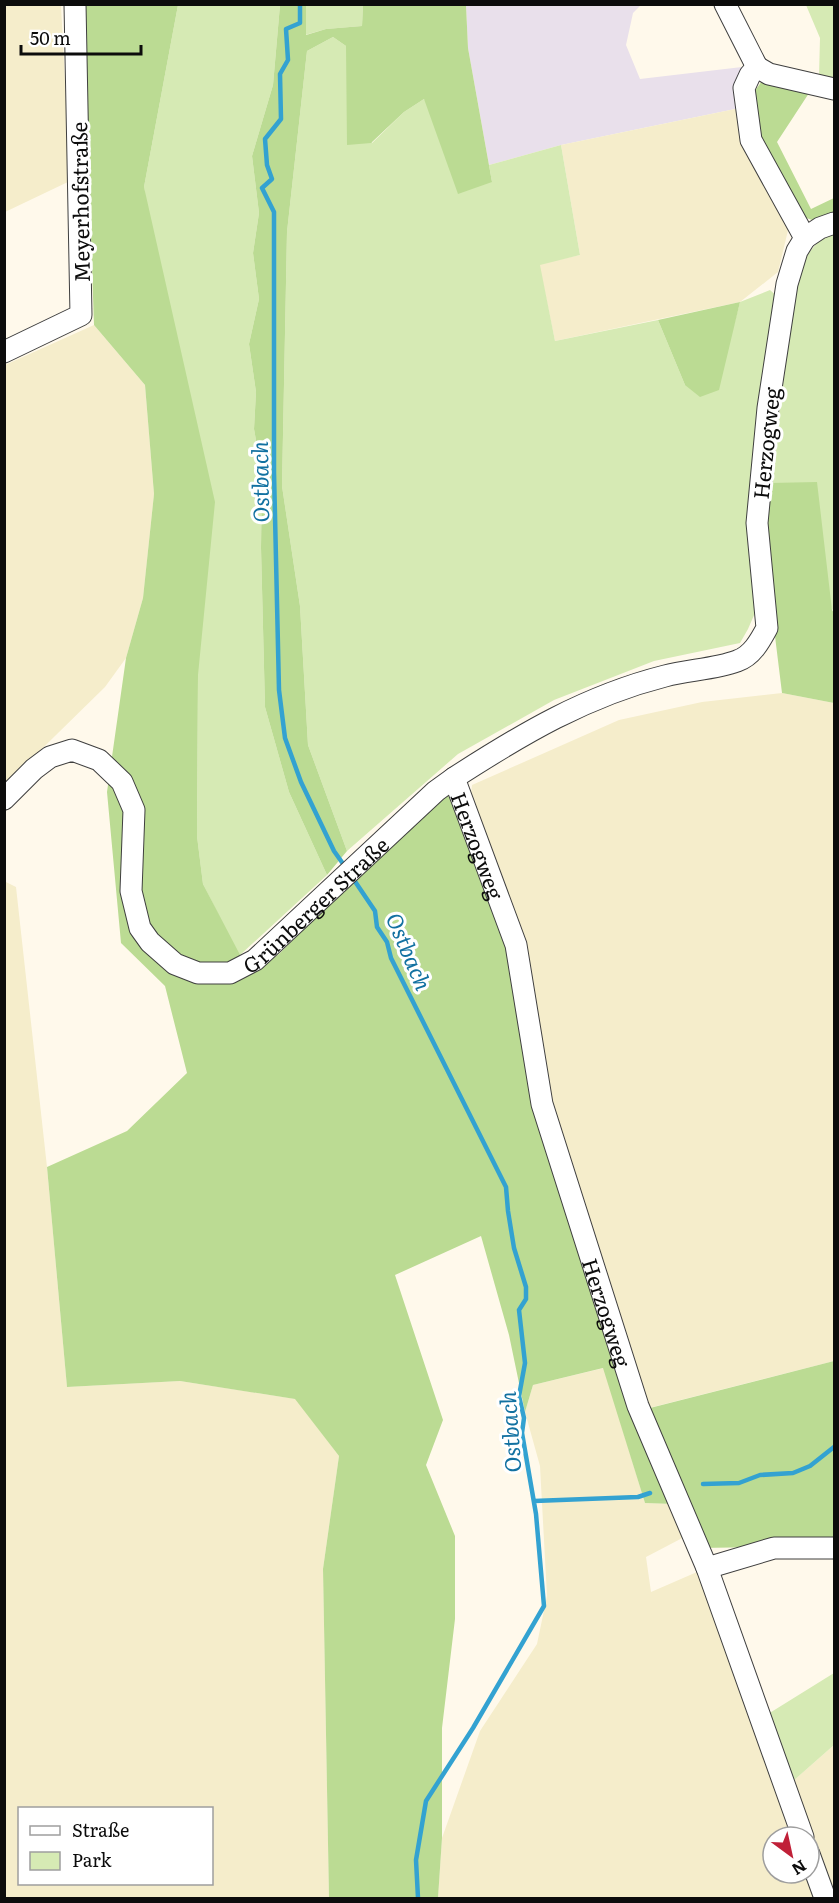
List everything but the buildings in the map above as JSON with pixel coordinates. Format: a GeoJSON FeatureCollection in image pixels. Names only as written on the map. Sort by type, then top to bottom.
{"type":"FeatureCollection","features":[{"type":"Feature","properties":{"kind":"street","name":"Meyerhofstraße"},"geometry":{"type":"LineString","coordinates":[[4,352],[81,315],[75,4]]}},
{"type":"Feature","properties":{"kind":"street"},"geometry":{"type":"LineString","coordinates":[[725,4],[757,67],[769,74],[834,89]]}},
{"type":"Feature","properties":{"kind":"street"},"geometry":{"type":"LineString","coordinates":[[757,67],[744,88],[751,140],[805,238],[820,228],[834,223]]}},
{"type":"Feature","properties":{"kind":"street","name":"Herzogweg"},"geometry":{"type":"LineString","coordinates":[[799,1825],[707,1568],[638,1406],[542,1104],[516,945],[454,778],[508,743],[570,709],[665,676],[738,661],[751,653],[760,642],[767,628],[756,522],[768,408],[787,284],[797,251],[805,238]]}},
{"type":"Feature","properties":{"kind":"street","name":"Grünberger Straße"},"geometry":{"type":"LineString","coordinates":[[4,799],[34,769],[50,757],[72,750],[99,760],[122,782],[134,810],[131,891],[140,928],[150,942],[175,964],[198,973],[230,973],[255,960],[436,791],[454,778]]}},
{"type":"Feature","properties":{"kind":"street"},"geometry":{"type":"LineString","coordinates":[[707,1568],[774,1548],[834,1548]]}},
{"type":"Feature","properties":{"kind":"shaded area"},"geometry":{"type":"Polygon","coordinates":[[[4,5],[61,5],[70,181],[5,212],[4,5]]]}},
{"type":"Feature","properties":{"kind":"shaded area"},"geometry":{"type":"Polygon","coordinates":[[[466,5],[641,5],[633,13],[626,45],[640,79],[742,67],[740,108],[561,145],[489,165],[468,48],[466,5]]]}},
{"type":"Feature","properties":{"kind":"shaded area"},"geometry":{"type":"Polygon","coordinates":[[[740,108],[790,222],[778,272],[740,302],[555,341],[539,264],[580,255],[561,145],[740,108]]]}},
{"type":"Feature","properties":{"kind":"shaded area"},"geometry":{"type":"Polygon","coordinates":[[[94,325],[145,385],[154,494],[143,598],[126,658],[105,687],[5,785],[5,365],[94,325]]]}},
{"type":"Feature","properties":{"kind":"shaded area"},"geometry":{"type":"Polygon","coordinates":[[[782,693],[834,703],[834,1361],[649,1408],[548,1104],[471,794],[472,785],[619,720],[702,702],[782,693]]]}},
{"type":"Feature","properties":{"kind":"shaded area"},"geometry":{"type":"Polygon","coordinates":[[[4,881],[16,887],[47,1167],[67,1387],[180,1381],[296,1399],[339,1456],[323,1569],[329,1898],[5,1898],[4,881]]]}},
{"type":"Feature","properties":{"kind":"shaded area"},"geometry":{"type":"Polygon","coordinates":[[[604,1368],[645,1503],[673,1504],[690,1534],[646,1557],[651,1592],[697,1572],[790,1825],[761,1825],[761,1885],[811,1885],[816,1898],[438,1898],[442,1838],[480,1731],[537,1644],[547,1596],[540,1466],[525,1412],[533,1385],[604,1368]]]}},
{"type":"Feature","properties":{"kind":"shaded area"},"geometry":{"type":"Polygon","coordinates":[[[834,1745],[834,1898],[832,1898],[821,1866],[821,1825],[807,1825],[792,1782],[834,1745]]]}},
{"type":"Feature","properties":{"kind":"green space"},"geometry":{"type":"Polygon","coordinates":[[[83,5],[178,5],[144,187],[215,502],[198,675],[197,836],[203,884],[250,974],[279,954],[338,894],[448,794],[471,794],[548,1104],[629,1358],[650,1408],[834,1361],[834,1546],[699,1548],[673,1504],[645,1503],[603,1368],[533,1385],[525,1412],[509,1335],[481,1236],[395,1275],[443,1420],[426,1465],[455,1536],[455,1619],[442,1728],[442,1838],[438,1898],[329,1898],[323,1569],[339,1456],[295,1399],[180,1381],[67,1387],[47,1167],[127,1131],[187,1073],[165,986],[121,943],[107,792],[126,658],[143,598],[154,494],[145,385],[94,325],[83,5]]]}},
{"type":"Feature","properties":{"kind":"green space"},"geometry":{"type":"Polygon","coordinates":[[[178,5],[280,5],[273,85],[252,156],[259,213],[253,253],[259,299],[249,344],[256,392],[254,429],[262,474],[261,548],[265,707],[289,792],[327,875],[239,956],[203,884],[197,836],[198,675],[144,187],[178,5]]]}},
{"type":"Feature","properties":{"kind":"green space"},"geometry":{"type":"Polygon","coordinates":[[[280,5],[306,5],[306,35],[326,29],[362,26],[363,5],[466,5],[468,48],[492,182],[458,194],[424,99],[404,112],[371,143],[347,145],[346,46],[333,37],[307,51],[287,232],[282,486],[300,606],[308,745],[347,851],[327,875],[289,792],[265,707],[261,548],[262,474],[254,429],[256,392],[249,344],[259,299],[253,253],[259,213],[252,156],[273,85],[280,5]]]}},
{"type":"Feature","properties":{"kind":"green space"},"geometry":{"type":"Polygon","coordinates":[[[306,5],[363,5],[362,26],[326,29],[305,35],[306,5]]]}},
{"type":"Feature","properties":{"kind":"green space"},"geometry":{"type":"Polygon","coordinates":[[[806,5],[834,5],[834,82],[819,77],[820,38],[806,5]]]}},
{"type":"Feature","properties":{"kind":"green space"},"geometry":{"type":"Polygon","coordinates":[[[333,37],[346,46],[372,143],[404,112],[424,99],[492,182],[489,165],[561,145],[580,255],[540,265],[555,341],[658,320],[685,385],[730,340],[740,302],[770,290],[779,298],[758,606],[740,643],[654,661],[554,700],[458,754],[347,851],[308,745],[300,606],[282,486],[287,232],[307,51],[333,37]]]}},
{"type":"Feature","properties":{"kind":"green space"},"geometry":{"type":"Polygon","coordinates":[[[762,81],[811,90],[777,142],[811,209],[834,198],[834,215],[815,221],[798,215],[760,146],[754,92],[762,81]]]}},
{"type":"Feature","properties":{"kind":"green space"},"geometry":{"type":"Polygon","coordinates":[[[834,230],[834,613],[770,483],[799,265],[825,233],[834,230]]]}},
{"type":"Feature","properties":{"kind":"green space"},"geometry":{"type":"Polygon","coordinates":[[[740,302],[719,390],[700,397],[685,385],[658,320],[740,302]]]}},
{"type":"Feature","properties":{"kind":"green space"},"geometry":{"type":"Polygon","coordinates":[[[817,482],[834,613],[834,703],[782,693],[773,620],[765,517],[770,483],[817,482]]]}},
{"type":"Feature","properties":{"kind":"green space"},"geometry":{"type":"Polygon","coordinates":[[[834,1673],[834,1745],[792,1782],[768,1714],[834,1673]]]}},
{"type":"Feature","properties":{"kind":"waterway","name":"Ostbach"},"geometry":{"type":"LineString","coordinates":[[300,4],[300,23],[286,29],[288,60],[280,74],[281,119],[265,139],[267,165],[272,179],[262,188],[274,212],[274,472],[279,690],[285,738],[301,782],[334,851],[346,868]]}},
{"type":"Feature","properties":{"kind":"waterway","name":"Ostbach"},"geometry":{"type":"LineString","coordinates":[[352,877],[375,911],[377,927],[387,942],[391,958],[506,1187],[514,1248],[526,1287],[526,1299],[519,1310],[525,1363],[519,1396],[524,1418],[522,1433],[536,1514],[544,1606],[473,1728],[426,1801],[416,1860],[418,1898]]}},
{"type":"Feature","properties":{"kind":"waterway"},"geometry":{"type":"LineString","coordinates":[[703,1484],[739,1483],[760,1475],[793,1473],[810,1466],[834,1447]]}},
{"type":"Feature","properties":{"kind":"waterway"},"geometry":{"type":"LineString","coordinates":[[534,1501],[638,1497],[650,1493]]}}]}
